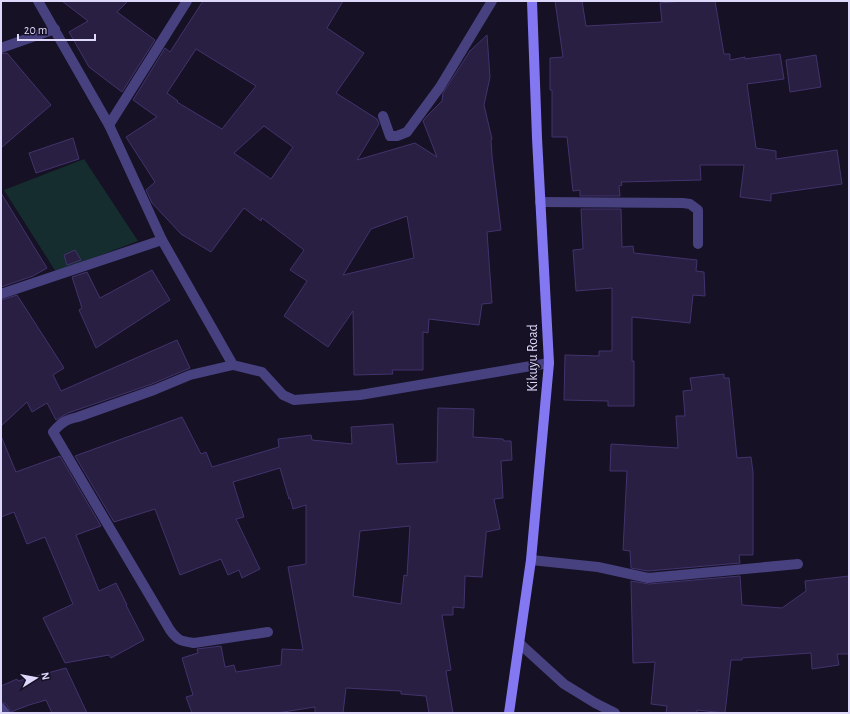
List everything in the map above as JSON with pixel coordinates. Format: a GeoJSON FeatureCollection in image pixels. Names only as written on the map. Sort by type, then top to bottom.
{"type":"FeatureCollection","features":[{"type":"Feature","properties":{"kind":"main road","name":"Kikuyu Road"},"geometry":{"type":"LineString","coordinates":[[509,713],[531,560],[549,363],[540,202],[532,1]]}},
{"type":"Feature","properties":{"kind":"street"},"geometry":{"type":"LineString","coordinates":[[38,1],[109,125],[162,240],[233,366]]}},
{"type":"Feature","properties":{"kind":"street"},"geometry":{"type":"LineString","coordinates":[[109,125],[187,1]]}},
{"type":"Feature","properties":{"kind":"street"},"geometry":{"type":"LineString","coordinates":[[383,116],[390,136],[397,136],[407,132],[440,88],[492,1]]}},
{"type":"Feature","properties":{"kind":"street"},"geometry":{"type":"LineString","coordinates":[[1,48],[54,29]]}},
{"type":"Feature","properties":{"kind":"street"},"geometry":{"type":"LineString","coordinates":[[540,202],[690,204],[698,210],[698,244]]}},
{"type":"Feature","properties":{"kind":"street"},"geometry":{"type":"LineString","coordinates":[[1,294],[162,240]]}},
{"type":"Feature","properties":{"kind":"street"},"geometry":{"type":"LineString","coordinates":[[268,632],[194,643],[184,642],[176,638],[53,432],[60,424],[67,420],[154,390],[190,375],[233,366],[262,372],[282,395],[294,400],[360,395],[549,363]]}},
{"type":"Feature","properties":{"kind":"street"},"geometry":{"type":"LineString","coordinates":[[531,560],[598,567],[648,578],[798,564]]}},
{"type":"Feature","properties":{"kind":"street"},"geometry":{"type":"LineString","coordinates":[[519,643],[564,684],[615,713]]}},
{"type":"Feature","properties":{"kind":"street"},"geometry":{"type":"LineString","coordinates":[[1,708],[5,713]]}},
{"type":"Feature","properties":{"kind":"green space"},"geometry":{"type":"Polygon","coordinates":[[[84,159],[138,241],[56,272],[4,190],[84,159]]]}},
{"type":"Feature","properties":{"kind":"building"},"geometry":{"type":"Polygon","coordinates":[[[62,1],[128,1],[117,12],[155,40],[122,92],[89,67],[69,32],[88,21],[62,1]]]}},
{"type":"Feature","properties":{"kind":"building"},"geometry":{"type":"Polygon","coordinates":[[[203,1],[343,1],[327,28],[364,53],[336,93],[377,119],[379,124],[357,160],[415,143],[437,157],[423,121],[442,101],[443,93],[470,51],[487,35],[490,77],[484,105],[492,139],[492,156],[501,230],[487,232],[492,303],[482,304],[479,325],[429,319],[428,333],[423,332],[423,370],[392,370],[393,374],[354,375],[353,311],[328,347],[284,316],[307,281],[290,270],[304,250],[262,218],[261,221],[244,208],[211,252],[181,234],[152,203],[146,190],[155,182],[126,137],[157,117],[133,100],[165,48],[170,52],[203,1]],[[196,49],[167,93],[178,101],[177,102],[222,129],[256,86],[196,49]],[[264,126],[234,153],[271,179],[293,147],[264,126]],[[407,216],[371,229],[343,275],[414,258],[407,216]]]}},
{"type":"Feature","properties":{"kind":"building"},"geometry":{"type":"Polygon","coordinates":[[[555,1],[582,1],[586,26],[662,22],[660,3],[715,1],[724,54],[730,54],[730,60],[780,54],[784,79],[747,84],[756,148],[776,151],[776,159],[837,150],[842,184],[771,194],[771,201],[740,197],[744,165],[700,165],[701,180],[621,182],[622,185],[619,186],[620,196],[580,196],[580,190],[573,191],[567,137],[552,137],[550,58],[563,57],[555,1]]]}},
{"type":"Feature","properties":{"kind":"building"},"geometry":{"type":"Polygon","coordinates":[[[7,53],[51,105],[1,148],[1,54],[7,53]]]}},
{"type":"Feature","properties":{"kind":"building"},"geometry":{"type":"Polygon","coordinates":[[[816,55],[821,87],[790,92],[786,60],[816,55]]]}},
{"type":"Feature","properties":{"kind":"building"},"geometry":{"type":"Polygon","coordinates":[[[73,138],[79,159],[36,173],[29,153],[73,138]]]}},
{"type":"Feature","properties":{"kind":"building"},"geometry":{"type":"Polygon","coordinates":[[[1,193],[47,268],[33,276],[1,287],[1,193]]]}},
{"type":"Feature","properties":{"kind":"building"},"geometry":{"type":"Polygon","coordinates":[[[581,209],[621,209],[622,247],[633,246],[634,253],[697,260],[696,271],[704,272],[705,296],[693,295],[690,323],[632,317],[634,406],[608,406],[608,401],[564,400],[565,355],[599,356],[599,351],[612,351],[612,288],[576,291],[573,250],[583,249],[581,209]]]}},
{"type":"Feature","properties":{"kind":"building"},"geometry":{"type":"Polygon","coordinates":[[[75,250],[81,260],[67,265],[64,255],[75,250]]]}},
{"type":"Feature","properties":{"kind":"building"},"geometry":{"type":"Polygon","coordinates":[[[152,270],[170,300],[96,348],[79,310],[82,308],[72,277],[87,272],[100,298],[152,270]]]}},
{"type":"Feature","properties":{"kind":"building"},"geometry":{"type":"Polygon","coordinates":[[[17,295],[64,368],[53,375],[61,391],[177,340],[190,368],[152,384],[68,413],[56,420],[47,403],[32,412],[27,402],[1,426],[1,300],[17,295]]]}},
{"type":"Feature","properties":{"kind":"building"},"geometry":{"type":"Polygon","coordinates":[[[724,374],[724,378],[729,378],[737,458],[751,457],[753,472],[753,555],[739,555],[740,563],[648,571],[631,568],[630,551],[623,550],[627,471],[610,471],[611,444],[678,448],[676,416],[685,416],[683,391],[692,390],[690,378],[724,374]]]}},
{"type":"Feature","properties":{"kind":"building"},"geometry":{"type":"Polygon","coordinates":[[[438,408],[474,409],[473,437],[511,441],[512,460],[501,461],[503,498],[494,499],[500,529],[486,532],[482,577],[465,576],[464,608],[453,607],[453,615],[442,615],[451,670],[446,671],[453,713],[429,713],[426,696],[401,694],[401,691],[346,688],[343,713],[315,713],[315,707],[277,713],[192,713],[186,697],[193,695],[182,658],[198,653],[197,649],[221,646],[225,667],[234,665],[236,672],[281,665],[282,649],[303,650],[288,567],[306,564],[306,505],[293,509],[280,468],[233,482],[244,517],[236,519],[260,569],[242,578],[239,570],[228,575],[221,559],[180,575],[155,509],[114,522],[75,456],[182,417],[201,454],[206,452],[212,467],[279,447],[278,439],[311,435],[312,440],[352,444],[351,427],[393,424],[397,464],[437,462],[438,408]],[[410,526],[360,531],[353,596],[401,604],[404,575],[407,576],[410,526]]]}},
{"type":"Feature","properties":{"kind":"building"},"geometry":{"type":"Polygon","coordinates":[[[1,436],[16,472],[60,456],[101,526],[76,535],[99,591],[116,583],[144,640],[111,658],[109,655],[65,663],[43,618],[73,604],[45,537],[27,544],[14,512],[1,517],[1,436]]]}},
{"type":"Feature","properties":{"kind":"building"},"geometry":{"type":"Polygon","coordinates":[[[740,576],[742,605],[782,608],[806,591],[805,581],[849,576],[849,654],[837,654],[839,665],[812,669],[811,653],[731,660],[725,713],[697,710],[697,713],[666,713],[667,706],[651,704],[655,662],[633,663],[631,581],[649,584],[740,576]]]}},
{"type":"Feature","properties":{"kind":"building"},"geometry":{"type":"Polygon","coordinates":[[[66,668],[87,713],[52,713],[46,700],[11,712],[6,704],[1,702],[1,686],[17,679],[18,681],[66,668]]]}}]}
